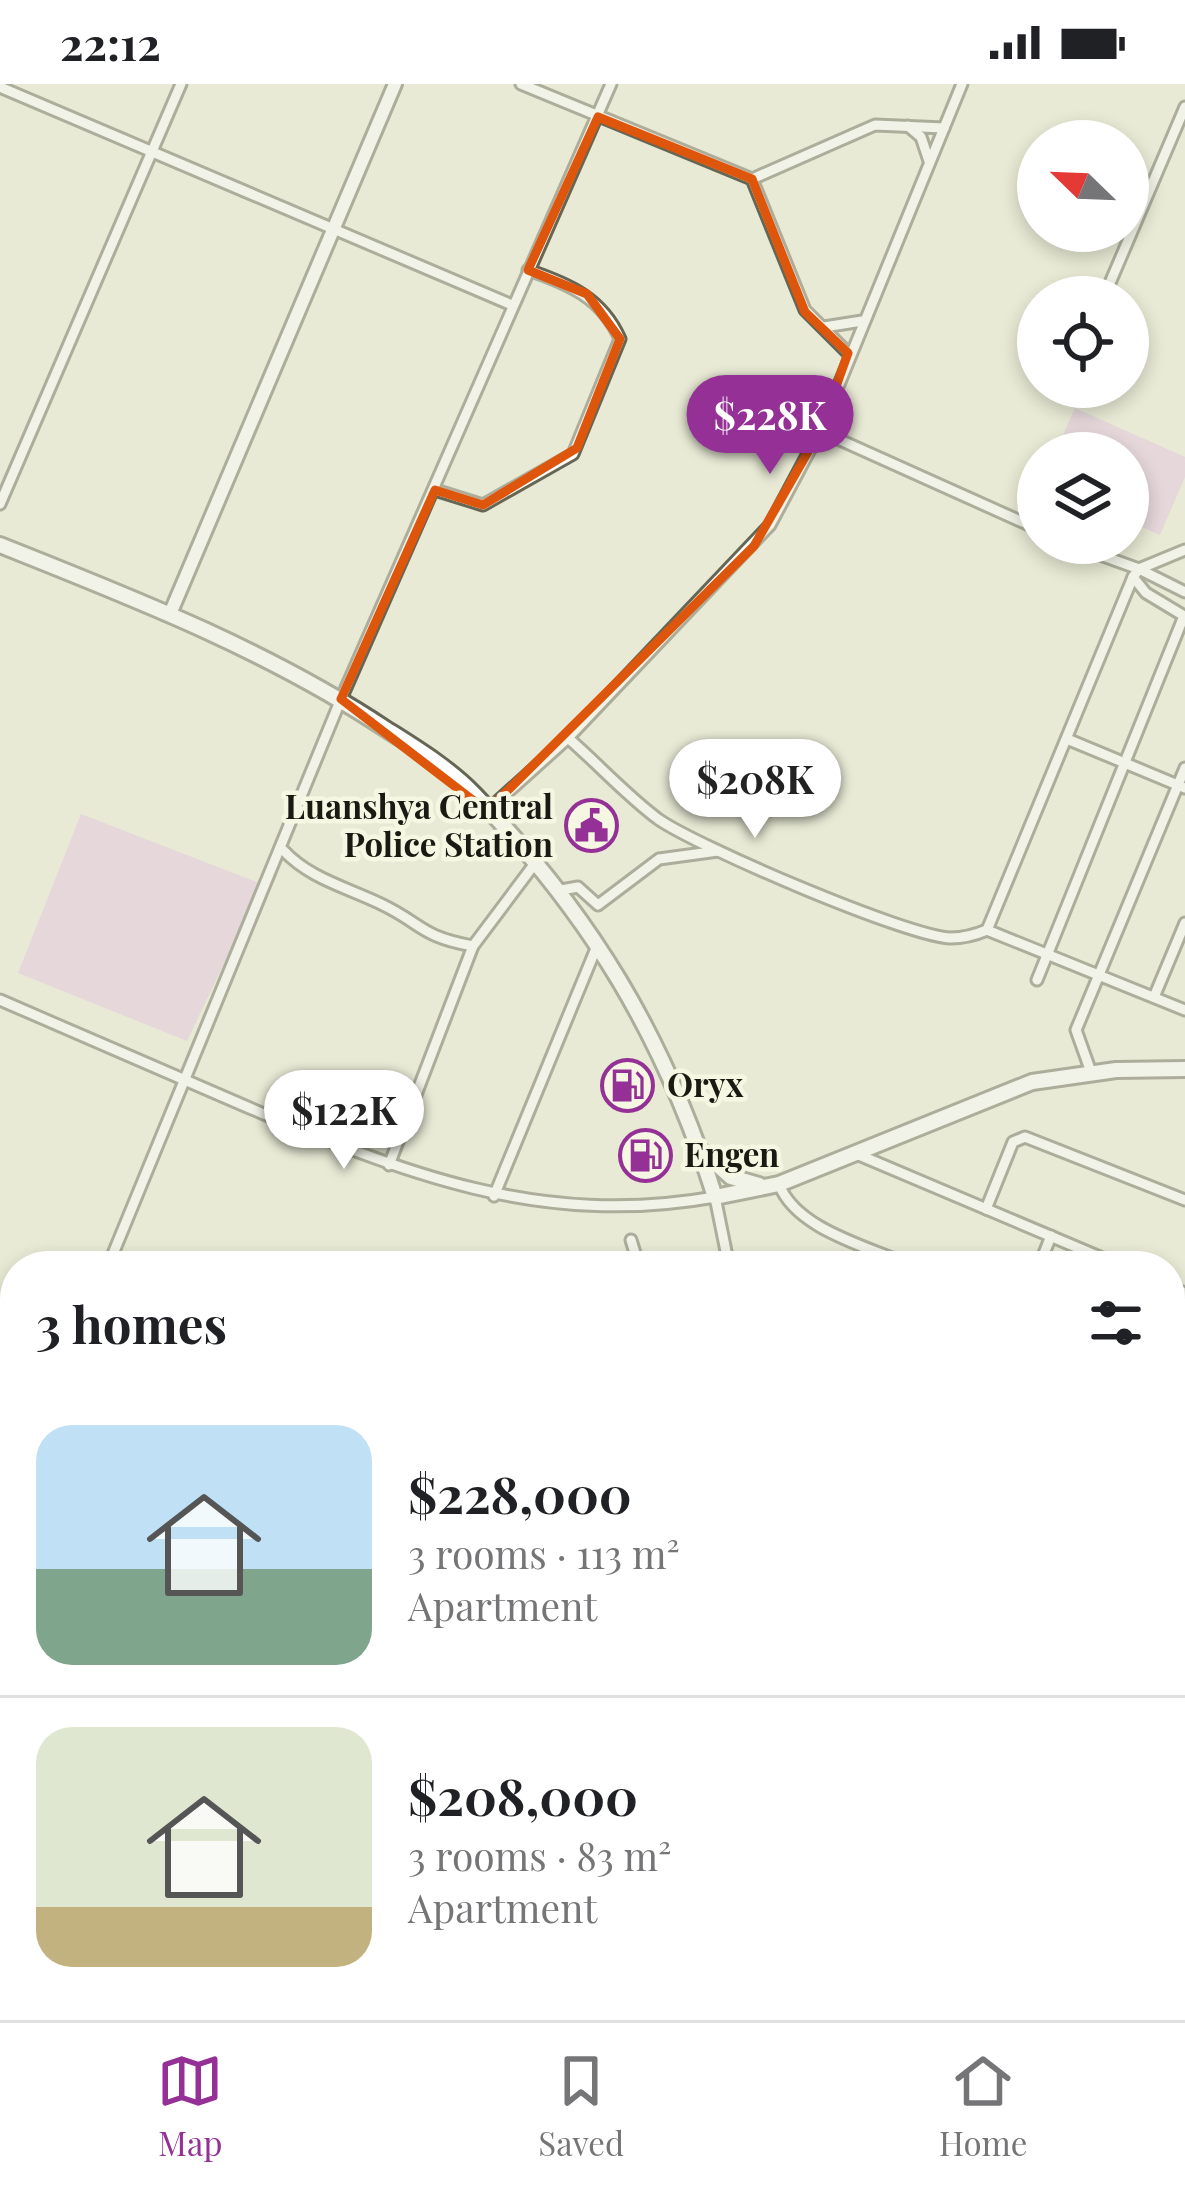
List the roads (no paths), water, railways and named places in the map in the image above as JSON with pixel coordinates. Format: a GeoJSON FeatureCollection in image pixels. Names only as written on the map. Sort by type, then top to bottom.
{"type":"FeatureCollection","features":[{"type":"Feature","properties":{"kind":"main road"},"geometry":{"type":"LineString","coordinates":[[0,545],[170,614],[341,699],[443,768],[561,890],[598,944],[653,1033],[715,1197],[776,1185],[859,1155],[998,1092],[1091,1072],[1185,1069]]}},
{"type":"Feature","properties":{"kind":"main road"},"geometry":{"type":"LineString","coordinates":[[700,1148],[731,1177],[776,1185]]}},
{"type":"Feature","properties":{"kind":"street"},"geometry":{"type":"LineString","coordinates":[[0,504],[181,84]]}},
{"type":"Feature","properties":{"kind":"street"},"geometry":{"type":"LineString","coordinates":[[170,614],[395,84]]}},
{"type":"Feature","properties":{"kind":"street"},"geometry":{"type":"LineString","coordinates":[[521,84],[752,179],[805,310],[848,353]]}},
{"type":"Feature","properties":{"kind":"street"},"geometry":{"type":"LineString","coordinates":[[114,1251],[283,850],[341,699],[611,84]]}},
{"type":"Feature","properties":{"kind":"street"},"geometry":{"type":"LineString","coordinates":[[487,811],[568,738],[754,546],[820,431],[848,353],[962,84]]}},
{"type":"Feature","properties":{"kind":"street"},"geometry":{"type":"LineString","coordinates":[[0,87],[512,305]]}},
{"type":"Feature","properties":{"kind":"street"},"geometry":{"type":"LineString","coordinates":[[1113,276],[1185,107]]}},
{"type":"Feature","properties":{"kind":"street"},"geometry":{"type":"LineString","coordinates":[[752,179],[887,122],[944,128]]}},
{"type":"Feature","properties":{"kind":"street"},"geometry":{"type":"LineString","coordinates":[[908,126],[921,137],[929,161]]}},
{"type":"Feature","properties":{"kind":"street"},"geometry":{"type":"LineString","coordinates":[[435,490],[483,505],[577,448],[620,339],[610,317],[587,294],[528,270]]}},
{"type":"Feature","properties":{"kind":"street"},"geometry":{"type":"LineString","coordinates":[[824,327],[862,321]]}},
{"type":"Feature","properties":{"kind":"street"},"geometry":{"type":"LineString","coordinates":[[820,431],[1017,520]]}},
{"type":"Feature","properties":{"kind":"street"},"geometry":{"type":"LineString","coordinates":[[987,931],[1136,573],[1185,550]]}},
{"type":"Feature","properties":{"kind":"street"},"geometry":{"type":"LineString","coordinates":[[1115,564],[1185,592]]}},
{"type":"Feature","properties":{"kind":"street"},"geometry":{"type":"LineString","coordinates":[[1037,980],[1184,616],[1136,573]]}},
{"type":"Feature","properties":{"kind":"street"},"geometry":{"type":"LineString","coordinates":[[568,738],[658,818],[721,850],[929,934],[948,938],[987,931],[1185,1010]]}},
{"type":"Feature","properties":{"kind":"street"},"geometry":{"type":"LineString","coordinates":[[1067,739],[1181,786]]}},
{"type":"Feature","properties":{"kind":"street"},"geometry":{"type":"LineString","coordinates":[[1091,1072],[1076,1030],[1185,768]]}},
{"type":"Feature","properties":{"kind":"street"},"geometry":{"type":"LineString","coordinates":[[283,850],[305,872],[383,905],[426,935],[473,946]]}},
{"type":"Feature","properties":{"kind":"street"},"geometry":{"type":"LineString","coordinates":[[561,890],[578,887],[598,905],[659,859],[721,850]]}},
{"type":"Feature","properties":{"kind":"street"},"geometry":{"type":"LineString","coordinates":[[389,1165],[473,946],[536,862]]}},
{"type":"Feature","properties":{"kind":"street"},"geometry":{"type":"LineString","coordinates":[[1154,997],[1185,923]]}},
{"type":"Feature","properties":{"kind":"street"},"geometry":{"type":"LineString","coordinates":[[494,1196],[598,944]]}},
{"type":"Feature","properties":{"kind":"street"},"geometry":{"type":"LineString","coordinates":[[0,1000],[389,1165],[494,1196],[629,1208],[715,1197],[726,1251]]}},
{"type":"Feature","properties":{"kind":"street"},"geometry":{"type":"LineString","coordinates":[[986,1209],[1012,1142],[1025,1137],[1185,1201]]}},
{"type":"Feature","properties":{"kind":"street"},"geometry":{"type":"LineString","coordinates":[[859,1155],[1086,1251]]}},
{"type":"Feature","properties":{"kind":"street"},"geometry":{"type":"LineString","coordinates":[[776,1185],[806,1218],[878,1251]]}},
{"type":"Feature","properties":{"kind":"street"},"geometry":{"type":"LineString","coordinates":[[1045,1251],[1051,1236]]}},
{"type":"Feature","properties":{"kind":"street"},"geometry":{"type":"LineString","coordinates":[[631,1240],[634,1251]]}},
{"type":"Feature","properties":{"kind":"place","name":"Luanshya Central Police Station"},"geometry":{"type":"Point","coordinates":[592,826]}},
{"type":"Feature","properties":{"kind":"place","name":"Oryx"},"geometry":{"type":"Point","coordinates":[628,1085]}},
{"type":"Feature","properties":{"kind":"place","name":"Engen"},"geometry":{"type":"Point","coordinates":[645,1155]}}]}
